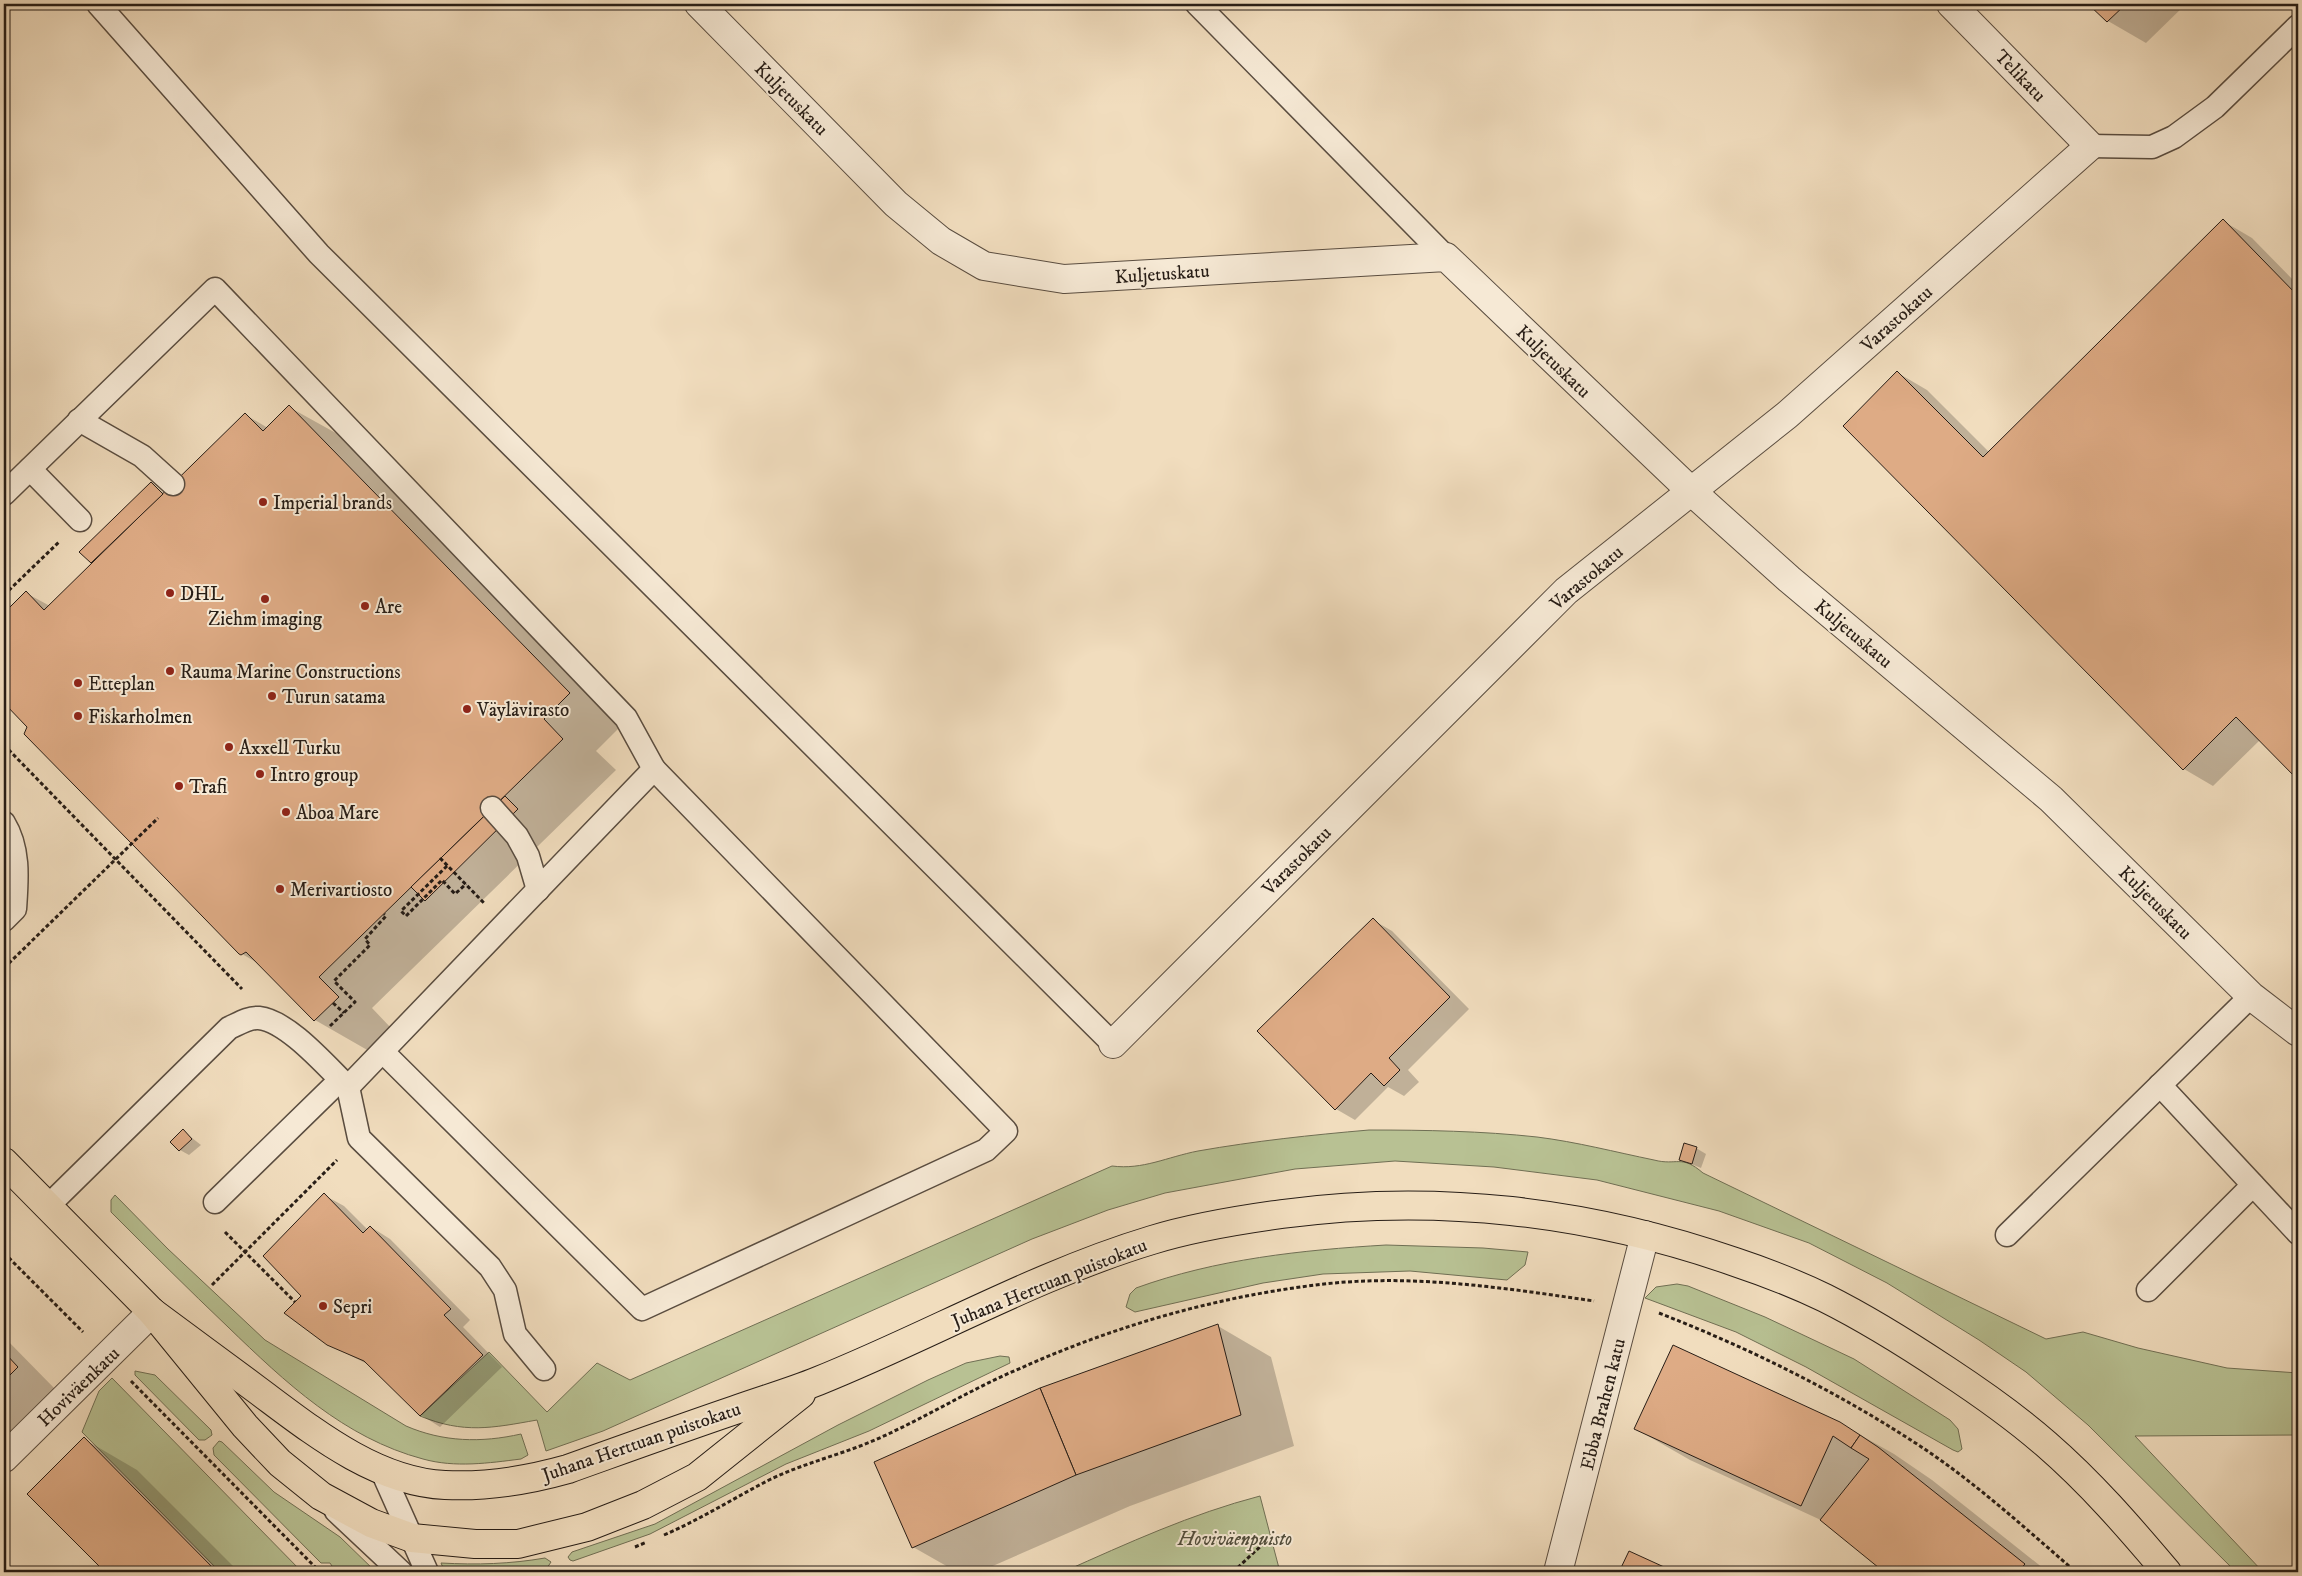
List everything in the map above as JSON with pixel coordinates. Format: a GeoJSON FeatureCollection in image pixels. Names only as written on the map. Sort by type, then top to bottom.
{"type":"FeatureCollection","features":[{"type":"Feature","properties":{"kind":"main road","name":"Juhana Herttuan puistokatu"},"geometry":{"type":"LineString","coordinates":[[4,1162],[152,1312],[245,1426],[280,1463],[321,1496],[371,1523],[412,1538],[475,1544],[518,1544],[588,1527],[643,1505],[697,1477],[817,1381]]}},
{"type":"Feature","properties":{"kind":"main road","name":"Juhana Herttuan puistokatu"},"geometry":{"type":"LineString","coordinates":[[152,1312],[327,1442],[380,1469],[406,1478],[444,1485],[492,1483],[540,1477],[568,1469],[817,1381],[1047,1279],[1153,1239],[1197,1228],[1329,1207],[1406,1204],[1508,1210],[1570,1219],[1645,1235],[1701,1250],[1760,1271],[1822,1297],[1904,1342],[2012,1417],[2046,1444],[2087,1482],[2167,1572]]}},
{"type":"Feature","properties":{"kind":"street","name":"Kuljetuskatu"},"geometry":{"type":"LineString","coordinates":[[699,4],[896,204],[941,241],[984,266],[1064,279],[1446,257],[1691,491],[1788,579],[2052,800],[2251,996],[2298,1032]]}},
{"type":"Feature","properties":{"kind":"street","name":"Telikatu"},"geometry":{"type":"LineString","coordinates":[[1951,4],[2090,146]]}},
{"type":"Feature","properties":{"kind":"street","name":"Varastokatu"},"geometry":{"type":"LineString","coordinates":[[1113,1044],[1566,591],[1787,415],[2090,146]]}},
{"type":"Feature","properties":{"kind":"street","name":"Ebba Brahen katu"},"geometry":{"type":"LineString","coordinates":[[1558,1572],[1645,1235]]}},
{"type":"Feature","properties":{"kind":"street","name":"Hoviväenkatu"},"geometry":{"type":"LineString","coordinates":[[4,1458],[108,1358],[152,1312]]}},
{"type":"Feature","properties":{"kind":"lane"},"geometry":{"type":"LineString","coordinates":[[98,4],[319,254],[1113,1044]]}},
{"type":"Feature","properties":{"kind":"lane"},"geometry":{"type":"LineString","coordinates":[[1196,4],[1446,257]]}},
{"type":"Feature","properties":{"kind":"lane"},"geometry":{"type":"LineString","coordinates":[[2090,146],[2152,147],[2174,137],[2215,107],[2298,26]]}},
{"type":"Feature","properties":{"kind":"lane"},"geometry":{"type":"LineString","coordinates":[[4,494],[215,289],[626,718],[654,769],[1006,1131],[986,1150],[642,1310],[382,1052]]}},
{"type":"Feature","properties":{"kind":"lane"},"geometry":{"type":"LineString","coordinates":[[79,420],[142,456],[173,484]]}},
{"type":"Feature","properties":{"kind":"lane"},"geometry":{"type":"LineString","coordinates":[[30,469],[80,520]]}},
{"type":"Feature","properties":{"kind":"lane"},"geometry":{"type":"LineString","coordinates":[[215,1202],[344,1083],[382,1052],[654,769]]}},
{"type":"Feature","properties":{"kind":"lane"},"geometry":{"type":"LineString","coordinates":[[492,808],[517,836],[528,856],[538,890]]}},
{"type":"Feature","properties":{"kind":"lane"},"geometry":{"type":"LineString","coordinates":[[4,823],[9,831],[18,867],[15,909],[4,920]]}},
{"type":"Feature","properties":{"kind":"lane"},"geometry":{"type":"LineString","coordinates":[[2007,1235],[2251,996]]}},
{"type":"Feature","properties":{"kind":"lane"},"geometry":{"type":"LineString","coordinates":[[47,1207],[229,1028],[245,1020],[259,1018],[277,1025],[297,1037],[344,1083],[359,1138],[490,1267],[506,1290],[515,1334],[544,1369]]}},
{"type":"Feature","properties":{"kind":"lane"},"geometry":{"type":"LineString","coordinates":[[2160,1086],[2298,1232]]}},
{"type":"Feature","properties":{"kind":"lane"},"geometry":{"type":"LineString","coordinates":[[2148,1290],[2253,1185]]}},
{"type":"Feature","properties":{"kind":"lane"},"geometry":{"type":"LineString","coordinates":[[380,1469],[428,1572]]}},
{"type":"Feature","properties":{"kind":"lane"},"geometry":{"type":"LineString","coordinates":[[321,1496],[401,1572]]}},
{"type":"Feature","properties":{"kind":"path"},"geometry":{"type":"LineString","coordinates":[[4,596],[80,520]]}},
{"type":"Feature","properties":{"kind":"path"},"geometry":{"type":"LineString","coordinates":[[4,745],[240,985],[259,1018]]}},
{"type":"Feature","properties":{"kind":"path"},"geometry":{"type":"LineString","coordinates":[[4,968],[158,818]]}},
{"type":"Feature","properties":{"kind":"path"},"geometry":{"type":"LineString","coordinates":[[440,858],[448,866],[466,884],[455,894],[442,880],[406,916],[401,911],[448,866]]}},
{"type":"Feature","properties":{"kind":"path"},"geometry":{"type":"LineString","coordinates":[[308,1048],[355,1002],[334,981],[370,945],[364,939],[386,916],[384,914]]}},
{"type":"Feature","properties":{"kind":"path"},"geometry":{"type":"LineString","coordinates":[[333,1003],[344,1013]]}},
{"type":"Feature","properties":{"kind":"path"},"geometry":{"type":"LineString","coordinates":[[212,1285],[359,1138]]}},
{"type":"Feature","properties":{"kind":"path"},"geometry":{"type":"LineString","coordinates":[[215,1202],[205,1212],[295,1302]]}},
{"type":"Feature","properties":{"kind":"path"},"geometry":{"type":"LineString","coordinates":[[4,1253],[320,1572]]}},
{"type":"Feature","properties":{"kind":"path"},"geometry":{"type":"LineString","coordinates":[[658,1538],[700,1519],[766,1481],[803,1464],[874,1440],[1020,1368],[1120,1328],[1185,1310],[1239,1298],[1324,1284],[1389,1281],[1503,1288],[1600,1302]]}},
{"type":"Feature","properties":{"kind":"path"},"geometry":{"type":"LineString","coordinates":[[1652,1311],[1717,1335],[1776,1364],[1884,1423],[1924,1448],[1994,1500],[2076,1572]]}},
{"type":"Feature","properties":{"kind":"path"},"geometry":{"type":"LineString","coordinates":[[632,1548],[650,1542]]}},
{"type":"Feature","properties":{"kind":"path"},"geometry":{"type":"LineString","coordinates":[[1233,1572],[1264,1543]]}},
{"type":"Feature","properties":{"kind":"path"},"geometry":{"type":"LineString","coordinates":[[560,1572],[578,1566]]}},
{"type":"Feature","properties":{"kind":"green space"},"geometry":{"type":"Polygon","coordinates":[[[1369,1130],[1453,1131],[1537,1137],[1581,1144],[1662,1162],[1684,1162],[1696,1167],[1703,1173],[2046,1339],[2083,1332],[2138,1348],[2227,1368],[2298,1373],[2298,1435],[2135,1436],[2263,1572],[2236,1572],[2088,1425],[2026,1372],[1979,1340],[1887,1283],[1809,1243],[1719,1211],[1597,1180],[1494,1167],[1395,1161],[1295,1169],[1165,1193],[1108,1210],[1032,1239],[603,1431],[546,1451],[537,1420],[478,1428],[436,1422],[420,1416],[489,1352],[547,1412],[597,1363],[630,1380],[1112,1166],[1145,1165],[1198,1151],[1241,1144],[1369,1130]]]}},
{"type":"Feature","properties":{"kind":"green space"},"geometry":{"type":"Polygon","coordinates":[[[115,1195],[168,1249],[265,1340],[406,1426],[434,1435],[462,1439],[491,1439],[521,1434],[528,1455],[521,1459],[484,1463],[435,1462],[394,1450],[342,1423],[317,1406],[271,1368],[111,1212],[111,1200],[115,1195]]]}},
{"type":"Feature","properties":{"kind":"green space"},"geometry":{"type":"Polygon","coordinates":[[[1386,1245],[1483,1248],[1528,1252],[1525,1265],[1507,1280],[1410,1271],[1323,1274],[1263,1283],[1135,1312],[1126,1307],[1130,1294],[1136,1288],[1197,1270],[1291,1253],[1386,1245]]]}},
{"type":"Feature","properties":{"kind":"green space"},"geometry":{"type":"Polygon","coordinates":[[[1677,1284],[1688,1286],[1765,1317],[1854,1359],[1950,1420],[1958,1429],[1962,1449],[1958,1452],[1953,1450],[1806,1367],[1736,1332],[1645,1298],[1656,1287],[1677,1284]]]}},
{"type":"Feature","properties":{"kind":"green space"},"geometry":{"type":"Polygon","coordinates":[[[1000,1356],[1009,1357],[1010,1363],[869,1431],[786,1464],[650,1534],[573,1561],[568,1557],[572,1552],[655,1524],[838,1425],[928,1380],[966,1363],[1000,1356]]]}},
{"type":"Feature","properties":{"kind":"green space"},"geometry":{"type":"Polygon","coordinates":[[[135,1371],[155,1375],[211,1430],[212,1435],[205,1440],[199,1440],[135,1375],[135,1371]]]}},
{"type":"Feature","properties":{"kind":"green space"},"geometry":{"type":"Polygon","coordinates":[[[112,1378],[302,1572],[220,1572],[82,1432],[99,1391],[112,1378]]]}},
{"type":"Feature","properties":{"kind":"green space"},"geometry":{"type":"Polygon","coordinates":[[[219,1441],[274,1492],[340,1537],[376,1572],[336,1572],[330,1563],[321,1563],[214,1455],[213,1448],[219,1441]]]}},
{"type":"Feature","properties":{"kind":"green space","name":"Hoviväenpuisto"},"geometry":{"type":"Polygon","coordinates":[[[1260,1496],[1280,1572],[1063,1572],[1184,1520],[1260,1496]]]}},
{"type":"Feature","properties":{"kind":"green space"},"geometry":{"type":"Polygon","coordinates":[[[545,1558],[551,1562],[547,1568],[520,1572],[445,1572],[441,1563],[493,1564],[545,1558]]]}},
{"type":"Feature","properties":{"kind":"building"},"geometry":{"type":"Polygon","coordinates":[[[2088,4],[2126,4],[2107,22],[2088,4]]]}},
{"type":"Feature","properties":{"kind":"building"},"geometry":{"type":"Polygon","coordinates":[[[2223,219],[2298,296],[2298,780],[2236,717],[2183,770],[1843,426],[1897,371],[1983,457],[2223,219]]]}},
{"type":"Feature","properties":{"kind":"building"},"geometry":{"type":"Polygon","coordinates":[[[289,405],[570,693],[544,719],[563,739],[319,977],[339,997],[314,1021],[246,952],[241,955],[239,954],[24,734],[27,727],[4,703],[4,613],[26,591],[44,610],[245,413],[263,431],[289,405]]]}},
{"type":"Feature","properties":{"kind":"building"},"geometry":{"type":"Polygon","coordinates":[[[151,482],[163,494],[91,563],[79,552],[151,482]]]}},
{"type":"Feature","properties":{"kind":"building"},"geometry":{"type":"Polygon","coordinates":[[[505,796],[518,809],[425,901],[411,887],[505,796]]]}},
{"type":"Feature","properties":{"kind":"building"},"geometry":{"type":"Polygon","coordinates":[[[1373,918],[1450,997],[1389,1058],[1400,1070],[1384,1086],[1371,1073],[1335,1110],[1257,1031],[1373,918]]]}},
{"type":"Feature","properties":{"kind":"building"},"geometry":{"type":"Polygon","coordinates":[[[183,1129],[192,1139],[179,1151],[170,1142],[183,1129]]]}},
{"type":"Feature","properties":{"kind":"building"},"geometry":{"type":"Polygon","coordinates":[[[1684,1143],[1697,1147],[1692,1164],[1679,1160],[1684,1143]]]}},
{"type":"Feature","properties":{"kind":"building"},"geometry":{"type":"Polygon","coordinates":[[[324,1193],[363,1233],[370,1226],[451,1309],[444,1315],[483,1355],[420,1416],[364,1361],[327,1345],[284,1313],[301,1296],[263,1256],[324,1193]]]}},
{"type":"Feature","properties":{"kind":"building"},"geometry":{"type":"Polygon","coordinates":[[[1218,1324],[1241,1415],[1076,1475],[1040,1388],[1218,1324]]]}},
{"type":"Feature","properties":{"kind":"building"},"geometry":{"type":"Polygon","coordinates":[[[1673,1345],[1840,1422],[1860,1435],[1851,1448],[1833,1436],[1801,1506],[1634,1429],[1673,1345]]]}},
{"type":"Feature","properties":{"kind":"building"},"geometry":{"type":"Polygon","coordinates":[[[4,1352],[18,1367],[4,1381],[4,1352]]]}},
{"type":"Feature","properties":{"kind":"building"},"geometry":{"type":"Polygon","coordinates":[[[1040,1388],[1076,1475],[912,1548],[874,1462],[1040,1388]]]}},
{"type":"Feature","properties":{"kind":"building"},"geometry":{"type":"Polygon","coordinates":[[[1860,1435],[1878,1447],[2025,1564],[2018,1572],[1884,1572],[1820,1520],[1869,1459],[1851,1448],[1860,1435]]]}},
{"type":"Feature","properties":{"kind":"building"},"geometry":{"type":"Polygon","coordinates":[[[84,1437],[217,1572],[105,1572],[27,1494],[84,1437]]]}},
{"type":"Feature","properties":{"kind":"building"},"geometry":{"type":"Polygon","coordinates":[[[1629,1551],[1675,1572],[1619,1572],[1629,1551]]]}},
{"type":"Feature","properties":{"kind":"place","name":"Imperial brands"},"geometry":{"type":"Point","coordinates":[263,502]}},
{"type":"Feature","properties":{"kind":"place","name":"DHL"},"geometry":{"type":"Point","coordinates":[170,593]}},
{"type":"Feature","properties":{"kind":"place","name":"Ziehm imaging"},"geometry":{"type":"Point","coordinates":[265,599]}},
{"type":"Feature","properties":{"kind":"place","name":"Are"},"geometry":{"type":"Point","coordinates":[365,606]}},
{"type":"Feature","properties":{"kind":"place","name":"Rauma Marine Constructions"},"geometry":{"type":"Point","coordinates":[170,671]}},
{"type":"Feature","properties":{"kind":"place","name":"Etteplan"},"geometry":{"type":"Point","coordinates":[78,683]}},
{"type":"Feature","properties":{"kind":"place","name":"Turun satama"},"geometry":{"type":"Point","coordinates":[272,696]}},
{"type":"Feature","properties":{"kind":"place","name":"Väylävirasto"},"geometry":{"type":"Point","coordinates":[467,709]}},
{"type":"Feature","properties":{"kind":"place","name":"Fiskarholmen"},"geometry":{"type":"Point","coordinates":[78,716]}},
{"type":"Feature","properties":{"kind":"place","name":"Axxell Turku"},"geometry":{"type":"Point","coordinates":[229,747]}},
{"type":"Feature","properties":{"kind":"place","name":"Intro group"},"geometry":{"type":"Point","coordinates":[260,774]}},
{"type":"Feature","properties":{"kind":"place","name":"Trafi"},"geometry":{"type":"Point","coordinates":[179,786]}},
{"type":"Feature","properties":{"kind":"place","name":"Aboa Mare"},"geometry":{"type":"Point","coordinates":[286,812]}},
{"type":"Feature","properties":{"kind":"place","name":"Merivartiosto"},"geometry":{"type":"Point","coordinates":[280,889]}},
{"type":"Feature","properties":{"kind":"place","name":"Sepri"},"geometry":{"type":"Point","coordinates":[323,1306]}}]}
